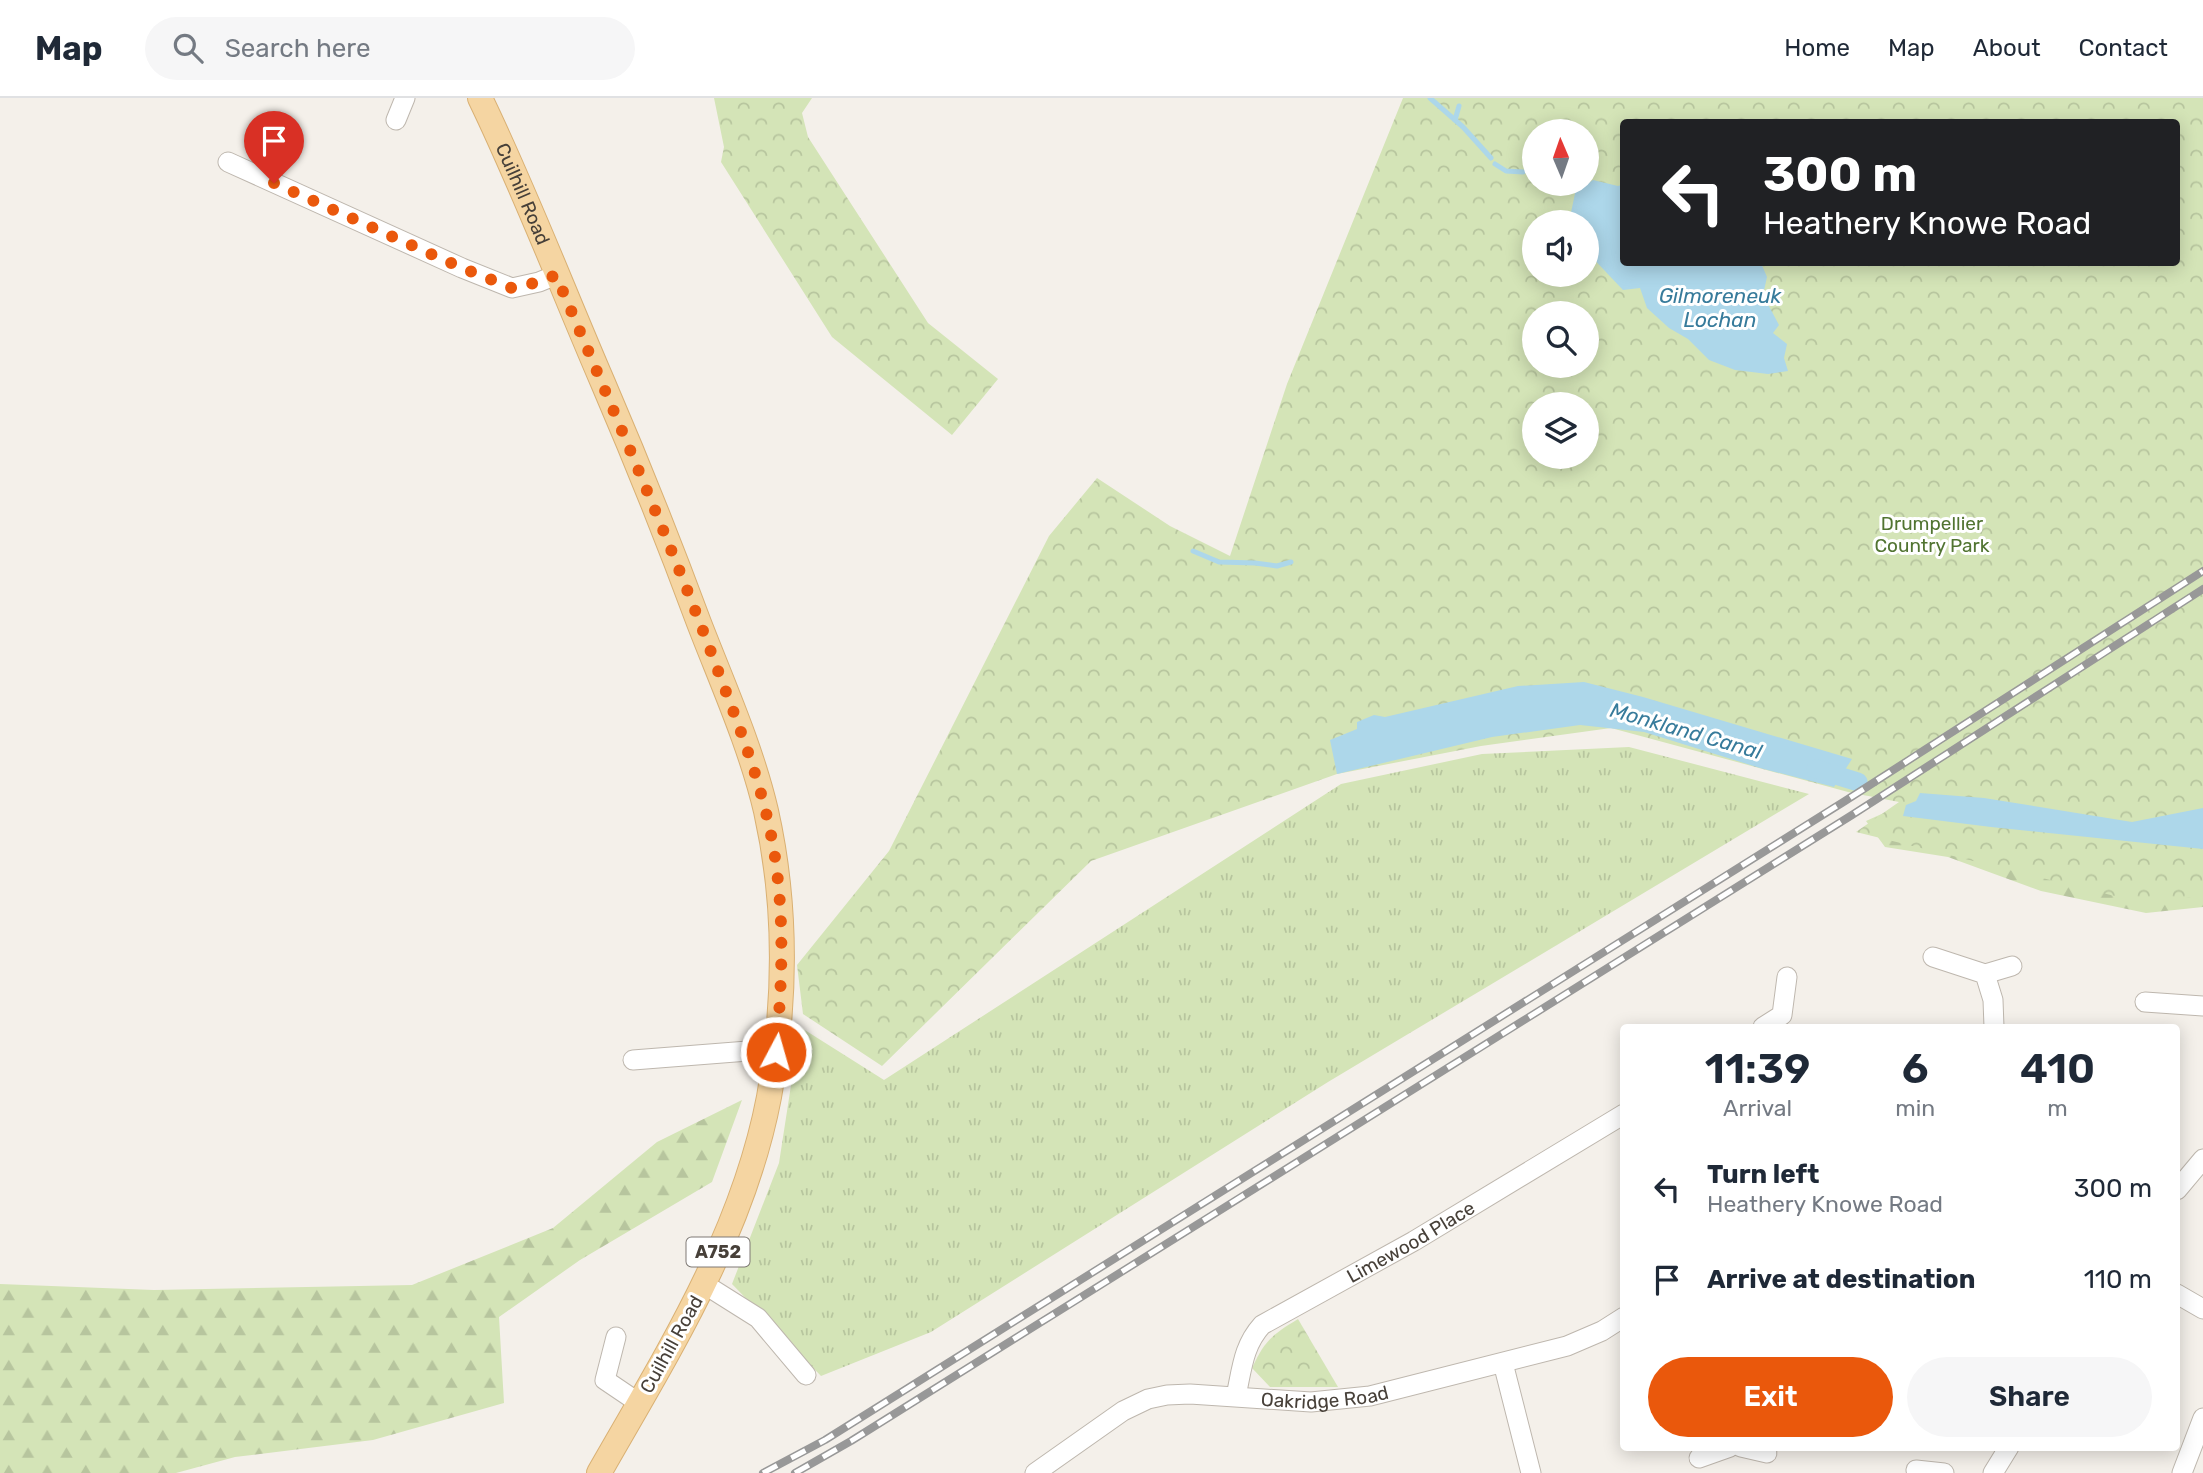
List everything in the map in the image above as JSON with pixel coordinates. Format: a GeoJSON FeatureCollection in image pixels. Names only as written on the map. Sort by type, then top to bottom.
{"type":"FeatureCollection","features":[{"type":"Feature","properties":{"kind":"main road","name":"Cuilhill Road"},"geometry":{"type":"LineString","coordinates":[[480,98],[625,436],[699,621],[755,771],[765,810],[779,892],[782,951],[776,1052],[768,1099],[752,1163],[731,1224],[704,1284],[599,1473]]}},
{"type":"Feature","properties":{"kind":"street"},"geometry":{"type":"LineString","coordinates":[[396,120],[405,98]]}},
{"type":"Feature","properties":{"kind":"street"},"geometry":{"type":"LineString","coordinates":[[228,162],[512,288],[556,275]]}},
{"type":"Feature","properties":{"kind":"street"},"geometry":{"type":"LineString","coordinates":[[1933,957],[1985,974],[2012,966]]}},
{"type":"Feature","properties":{"kind":"street"},"geometry":{"type":"LineString","coordinates":[[1985,974],[1993,1000],[1994,1024]]}},
{"type":"Feature","properties":{"kind":"street"},"geometry":{"type":"LineString","coordinates":[[1768,1024],[1782,1015],[1787,976]]}},
{"type":"Feature","properties":{"kind":"street"},"geometry":{"type":"LineString","coordinates":[[2145,1003],[2203,1006]]}},
{"type":"Feature","properties":{"kind":"street"},"geometry":{"type":"LineString","coordinates":[[633,1060],[748,1051],[776,1052]]}},
{"type":"Feature","properties":{"kind":"street","name":"Limewood Place"},"geometry":{"type":"LineString","coordinates":[[1236,1396],[1245,1351],[1262,1325],[1414,1241],[1620,1116]]}},
{"type":"Feature","properties":{"kind":"street"},"geometry":{"type":"LineString","coordinates":[[2180,1186],[2203,1159]]}},
{"type":"Feature","properties":{"kind":"street"},"geometry":{"type":"LineString","coordinates":[[704,1284],[758,1318],[806,1375]]}},
{"type":"Feature","properties":{"kind":"street"},"geometry":{"type":"LineString","coordinates":[[2180,1296],[2203,1309]]}},
{"type":"Feature","properties":{"kind":"street","name":"Oakridge Road"},"geometry":{"type":"LineString","coordinates":[[1035,1473],[1123,1411],[1148,1399],[1191,1394],[1284,1401],[1339,1401],[1390,1391],[1576,1343],[1620,1320]]}},
{"type":"Feature","properties":{"kind":"street"},"geometry":{"type":"LineString","coordinates":[[616,1337],[605,1380],[639,1404]]}},
{"type":"Feature","properties":{"kind":"street"},"geometry":{"type":"LineString","coordinates":[[1503,1363],[1531,1473]]}},
{"type":"Feature","properties":{"kind":"street"},"geometry":{"type":"LineString","coordinates":[[2182,1473],[2203,1418]]}},
{"type":"Feature","properties":{"kind":"street"},"geometry":{"type":"LineString","coordinates":[[1699,1458],[1719,1451]]}},
{"type":"Feature","properties":{"kind":"street"},"geometry":{"type":"LineString","coordinates":[[1762,1451],[1767,1452]]}},
{"type":"Feature","properties":{"kind":"street"},"geometry":{"type":"LineString","coordinates":[[1993,1473],[2006,1451]]}},
{"type":"Feature","properties":{"kind":"street"},"geometry":{"type":"LineString","coordinates":[[1916,1470],[1944,1473]]}},
{"type":"Feature","properties":{"kind":"green space"},"geometry":{"type":"Polygon","coordinates":[[[714,98],[812,98],[802,113],[808,137],[928,323],[998,379],[952,435],[832,337],[721,162],[724,147],[714,98]]]}},
{"type":"Feature","properties":{"kind":"green space","name":"Drumpellier Country Park"},"geometry":{"type":"Polygon","coordinates":[[[1403,98],[2203,98],[2203,897],[2135,901],[1856,832],[1899,802],[1848,792],[1611,728],[1481,746],[1337,774],[1091,861],[882,1066],[803,1014],[797,965],[889,851],[1049,536],[1097,478],[1170,526],[1230,556],[1287,384],[1403,98]]]}},
{"type":"Feature","properties":{"kind":"green space"},"geometry":{"type":"Polygon","coordinates":[[[1629,747],[1809,794],[1328,1082],[931,1332],[821,1376],[732,1284],[779,1163],[800,1027],[884,1080],[1341,784],[1482,754],[1629,747]]]}},
{"type":"Feature","properties":{"kind":"green space"},"geometry":{"type":"Polygon","coordinates":[[[1886,812],[2203,876],[2203,907],[2146,913],[2041,891],[1948,857],[1885,847],[1866,821],[1886,812]]]}},
{"type":"Feature","properties":{"kind":"green space"},"geometry":{"type":"Polygon","coordinates":[[[742,1100],[712,1182],[580,1260],[499,1317],[504,1403],[373,1440],[235,1457],[176,1473],[0,1473],[0,1284],[154,1290],[412,1285],[553,1228],[657,1142],[742,1100]]]}},
{"type":"Feature","properties":{"kind":"green space"},"geometry":{"type":"Polygon","coordinates":[[[1298,1319],[1338,1387],[1270,1387],[1252,1368],[1270,1339],[1298,1319]]]}},
{"type":"Feature","properties":{"kind":"water","name":"Gilmoreneuk Lochan"},"geometry":{"type":"Polygon","coordinates":[[[1600,182],[1620,185],[1620,266],[1762,266],[1767,277],[1763,295],[1779,325],[1773,333],[1787,344],[1784,358],[1788,371],[1768,374],[1735,370],[1709,360],[1688,339],[1669,328],[1647,308],[1640,288],[1623,290],[1599,265],[1599,210],[1572,210],[1574,196],[1600,196],[1600,182]]]}},
{"type":"Feature","properties":{"kind":"water"},"geometry":{"type":"Polygon","coordinates":[[[1584,682],[1852,759],[1834,787],[1760,768],[1644,732],[1580,725],[1492,737],[1337,774],[1330,740],[1357,729],[1357,722],[1374,715],[1385,717],[1518,686],[1584,682]]]}},
{"type":"Feature","properties":{"kind":"water"},"geometry":{"type":"Polygon","coordinates":[[[1920,793],[1984,798],[2132,822],[2203,808],[2203,849],[1903,816],[1906,805],[1916,801],[1920,793]]]}},
{"type":"Feature","properties":{"kind":"waterway"},"geometry":{"type":"LineString","coordinates":[[1430,98],[1463,127],[1491,158]]}},
{"type":"Feature","properties":{"kind":"waterway"},"geometry":{"type":"LineString","coordinates":[[1455,120],[1459,106]]}},
{"type":"Feature","properties":{"kind":"waterway"},"geometry":{"type":"LineString","coordinates":[[1495,164],[1506,171],[1522,172]]}},
{"type":"Feature","properties":{"kind":"waterway"},"geometry":{"type":"LineString","coordinates":[[1193,551],[1219,562],[1277,566],[1291,562]]}},
{"type":"Feature","properties":{"kind":"waterway","name":"Monkland Canal"},"geometry":{"type":"LineString","coordinates":[[1816,769],[1858,782]]}},
{"type":"Feature","properties":{"kind":"railway"},"geometry":{"type":"LineString","coordinates":[[763,1473],[825,1440],[1845,801],[2203,571]]}},
{"type":"Feature","properties":{"kind":"railway"},"geometry":{"type":"LineString","coordinates":[[795,1473],[851,1441],[1852,815],[2203,589]]}},
{"type":"Feature","properties":{"kind":"route"},"geometry":{"type":"LineString","coordinates":[[274,183],[512,288],[556,275],[625,436],[755,771],[774,851],[779,892],[782,951],[776,1052]]}}]}
